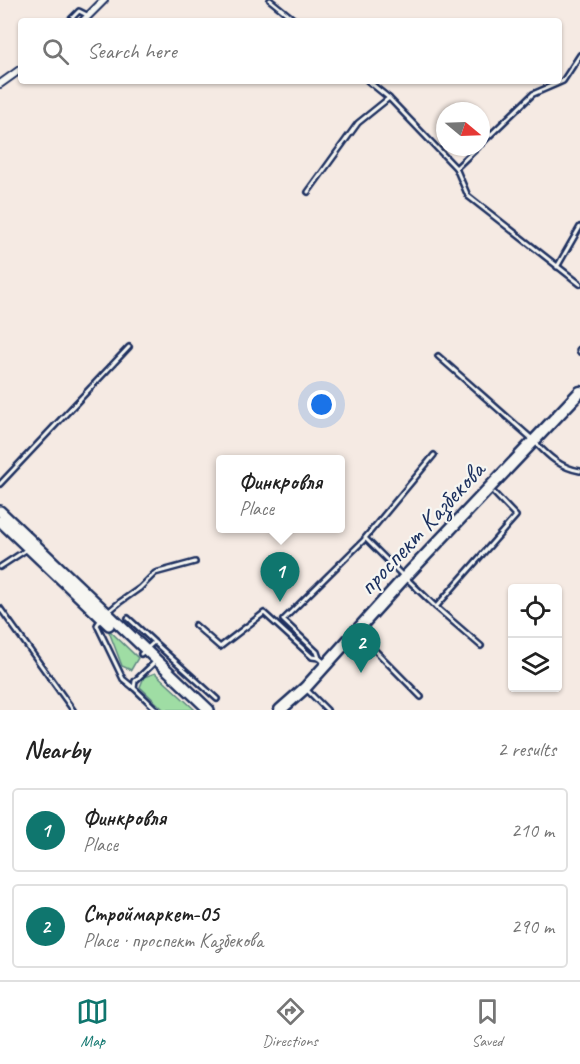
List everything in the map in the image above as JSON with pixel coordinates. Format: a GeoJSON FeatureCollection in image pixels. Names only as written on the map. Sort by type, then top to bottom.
{"type":"FeatureCollection","features":[{"type":"Feature","properties":{"kind":"highway","name":"проспект Казбекова"},"geometry":{"type":"LineString","coordinates":[[302,696],[323,661],[494,493],[580,392]]}},
{"type":"Feature","properties":{"kind":"highway","name":"проспект Казбекова"},"geometry":{"type":"LineString","coordinates":[[302,696],[361,636],[407,579],[536,443],[580,402]]}},
{"type":"Feature","properties":{"kind":"highway"},"geometry":{"type":"LineString","coordinates":[[280,710],[302,696]]}},
{"type":"Feature","properties":{"kind":"highway"},"geometry":{"type":"LineString","coordinates":[[292,710],[302,696]]}},
{"type":"Feature","properties":{"kind":"main road"},"geometry":{"type":"LineString","coordinates":[[0,511],[31,546],[104,616],[208,710]]}},
{"type":"Feature","properties":{"kind":"main road"},"geometry":{"type":"LineString","coordinates":[[0,521],[31,546]]}},
{"type":"Feature","properties":{"kind":"main road"},"geometry":{"type":"LineString","coordinates":[[155,663],[200,710]]}},
{"type":"Feature","properties":{"kind":"street"},"geometry":{"type":"LineString","coordinates":[[86,18],[104,0]]}},
{"type":"Feature","properties":{"kind":"street"},"geometry":{"type":"LineString","coordinates":[[0,84],[18,71]]}},
{"type":"Feature","properties":{"kind":"lane"},"geometry":{"type":"LineString","coordinates":[[270,0],[292,18]]}},
{"type":"Feature","properties":{"kind":"lane"},"geometry":{"type":"LineString","coordinates":[[72,18],[79,11],[86,18]]}},
{"type":"Feature","properties":{"kind":"lane"},"geometry":{"type":"LineString","coordinates":[[562,81],[580,55]]}},
{"type":"Feature","properties":{"kind":"lane"},"geometry":{"type":"LineString","coordinates":[[372,84],[389,98],[456,168],[468,196],[580,284]]}},
{"type":"Feature","properties":{"kind":"lane"},"geometry":{"type":"LineString","coordinates":[[490,136],[533,94],[555,84]]}},
{"type":"Feature","properties":{"kind":"lane"},"geometry":{"type":"LineString","coordinates":[[308,192],[358,123],[389,98]]}},
{"type":"Feature","properties":{"kind":"lane"},"geometry":{"type":"LineString","coordinates":[[456,168],[469,156]]}},
{"type":"Feature","properties":{"kind":"lane"},"geometry":{"type":"LineString","coordinates":[[557,267],[580,227]]}},
{"type":"Feature","properties":{"kind":"lane"},"geometry":{"type":"LineString","coordinates":[[0,484],[129,347]]}},
{"type":"Feature","properties":{"kind":"lane"},"geometry":{"type":"LineString","coordinates":[[438,356],[550,458],[571,470],[580,471]]}},
{"type":"Feature","properties":{"kind":"lane"},"geometry":{"type":"LineString","coordinates":[[323,661],[317,652],[283,620],[365,538],[434,454]]}},
{"type":"Feature","properties":{"kind":"lane"},"geometry":{"type":"LineString","coordinates":[[436,607],[516,516],[494,493]]}},
{"type":"Feature","properties":{"kind":"lane"},"geometry":{"type":"LineString","coordinates":[[365,538],[436,607],[481,646]]}},
{"type":"Feature","properties":{"kind":"lane"},"geometry":{"type":"LineString","coordinates":[[0,567],[31,546]]}},
{"type":"Feature","properties":{"kind":"lane"},"geometry":{"type":"LineString","coordinates":[[157,710],[123,680],[97,626],[104,616],[155,573],[195,562]]}},
{"type":"Feature","properties":{"kind":"lane"},"geometry":{"type":"LineString","coordinates":[[0,608],[73,710]]}},
{"type":"Feature","properties":{"kind":"lane"},"geometry":{"type":"LineString","coordinates":[[195,625],[220,647],[264,613],[312,657],[323,661]]}},
{"type":"Feature","properties":{"kind":"lane"},"geometry":{"type":"LineString","coordinates":[[128,618],[217,699]]}},
{"type":"Feature","properties":{"kind":"lane"},"geometry":{"type":"LineString","coordinates":[[361,636],[421,697]]}},
{"type":"Feature","properties":{"kind":"lane"},"geometry":{"type":"LineString","coordinates":[[143,652],[154,642]]}},
{"type":"Feature","properties":{"kind":"lane"},"geometry":{"type":"LineString","coordinates":[[134,688],[135,681],[155,663]]}},
{"type":"Feature","properties":{"kind":"lane"},"geometry":{"type":"LineString","coordinates":[[302,696],[327,710]]}},
{"type":"Feature","properties":{"kind":"green space"},"geometry":{"type":"Polygon","coordinates":[[[108,629],[138,658],[131,670],[122,666],[108,629]]]}},
{"type":"Feature","properties":{"kind":"green space"},"geometry":{"type":"Polygon","coordinates":[[[155,673],[195,710],[164,710],[140,687],[144,677],[155,673]]]}},
{"type":"Feature","properties":{"kind":"place","name":"Финкровля"},"geometry":{"type":"Point","coordinates":[280,602]}},
{"type":"Feature","properties":{"kind":"place","name":"Строймаркет-05"},"geometry":{"type":"Point","coordinates":[361,673]}}]}
